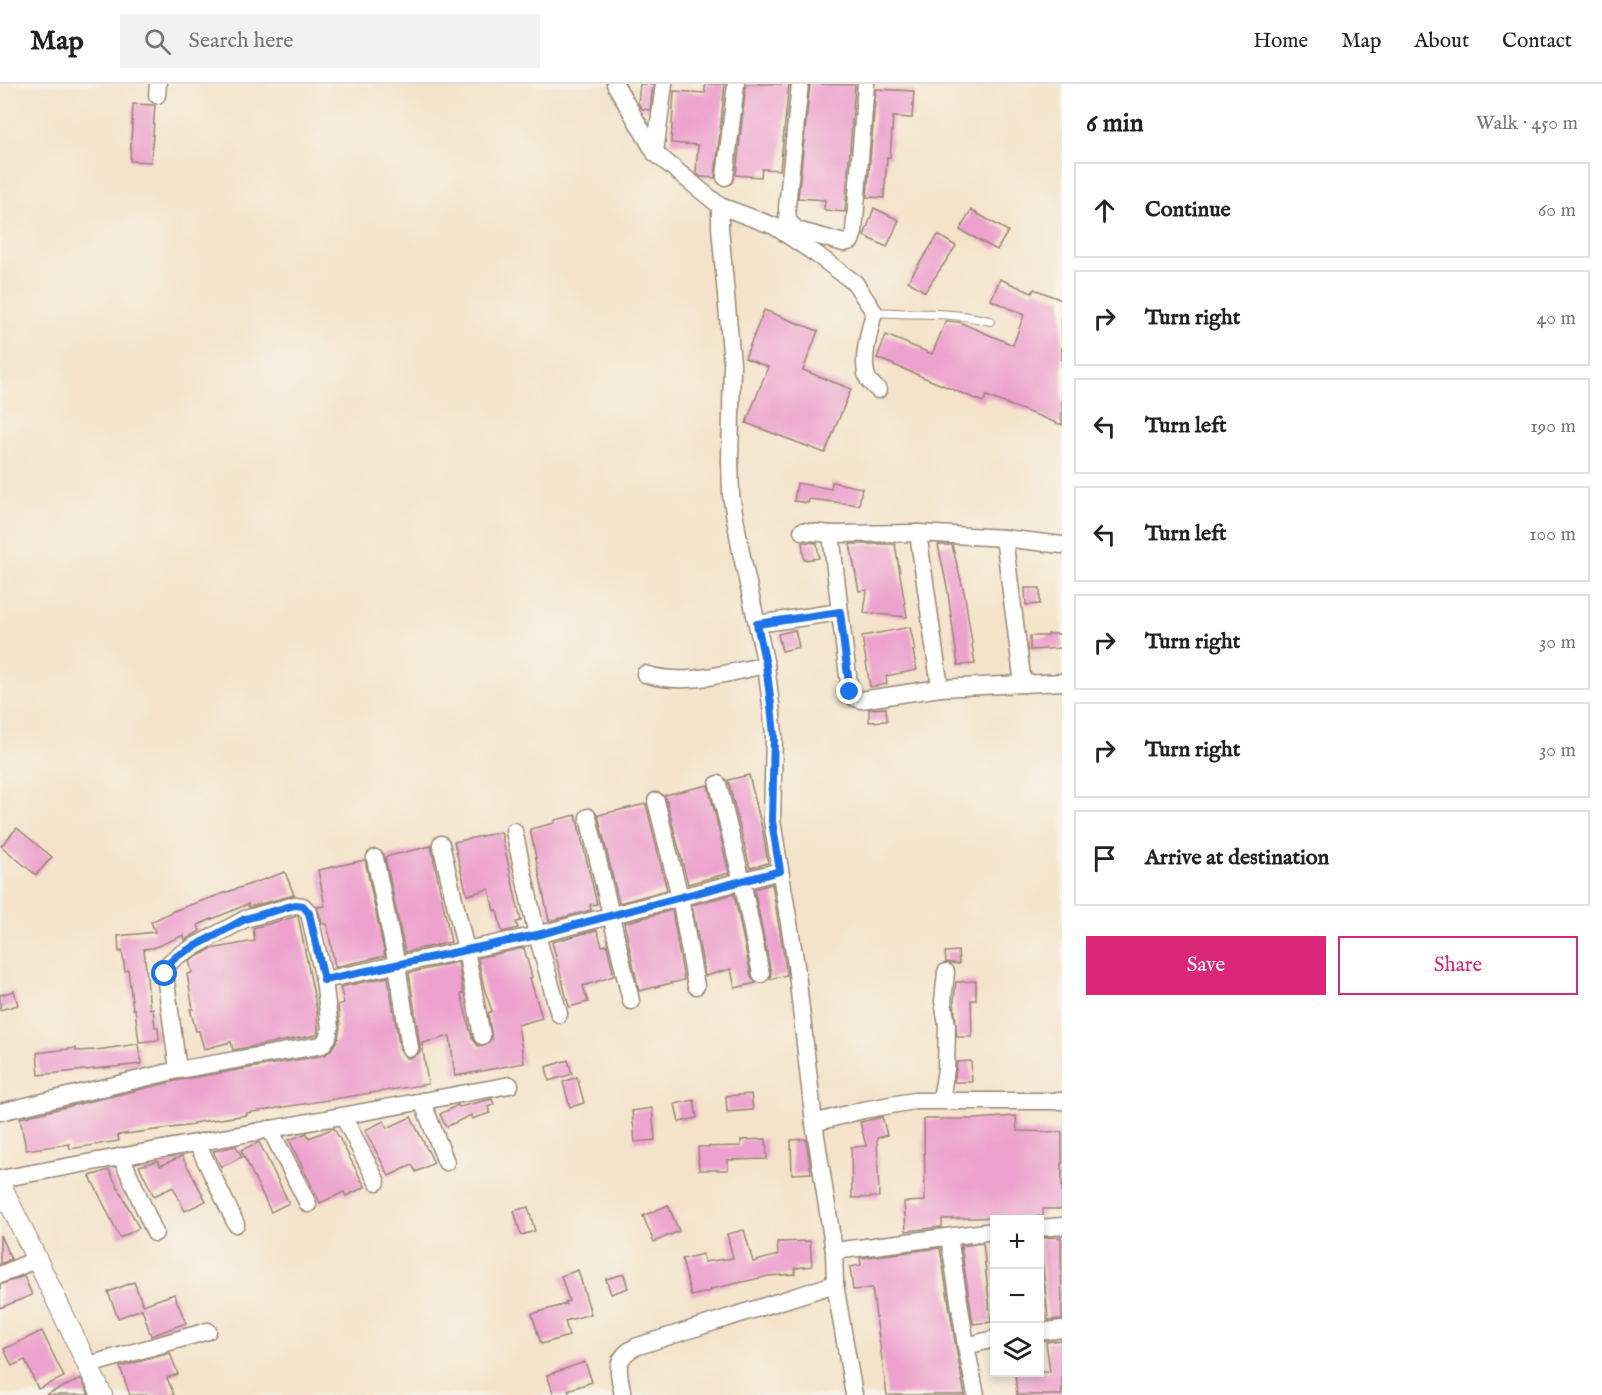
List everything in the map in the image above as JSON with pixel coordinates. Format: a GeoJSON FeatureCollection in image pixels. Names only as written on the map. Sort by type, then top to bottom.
{"type":"FeatureCollection","features":[{"type":"Feature","properties":{"kind":"street"},"geometry":{"type":"LineString","coordinates":[[615,84],[654,153],[720,206],[774,226],[855,283],[874,312],[865,370],[869,381],[878,390]]}},
{"type":"Feature","properties":{"kind":"street"},"geometry":{"type":"LineString","coordinates":[[654,153],[664,84]]}},
{"type":"Feature","properties":{"kind":"street"},"geometry":{"type":"LineString","coordinates":[[725,177],[736,84]]}},
{"type":"Feature","properties":{"kind":"street"},"geometry":{"type":"LineString","coordinates":[[800,84],[787,207],[788,221],[797,230],[844,243],[851,241],[854,232],[866,84]]}},
{"type":"Feature","properties":{"kind":"street"},"geometry":{"type":"LineString","coordinates":[[720,206],[732,363],[731,495],[766,665],[774,735],[772,821],[796,966],[814,1123],[834,1251],[835,1284],[854,1395]]}},
{"type":"Feature","properties":{"kind":"street"},"geometry":{"type":"LineString","coordinates":[[802,531],[831,534],[918,532],[1062,545]]}},
{"type":"Feature","properties":{"kind":"street"},"geometry":{"type":"LineString","coordinates":[[918,532],[940,688]]}},
{"type":"Feature","properties":{"kind":"street"},"geometry":{"type":"LineString","coordinates":[[831,534],[850,692],[855,698],[861,700],[940,688],[1062,682]]}},
{"type":"Feature","properties":{"kind":"street"},"geometry":{"type":"LineString","coordinates":[[1004,538],[1023,684]]}},
{"type":"Feature","properties":{"kind":"street"},"geometry":{"type":"LineString","coordinates":[[757,624],[840,612]]}},
{"type":"Feature","properties":{"kind":"street"},"geometry":{"type":"LineString","coordinates":[[645,674],[659,678],[696,679],[766,665]]}},
{"type":"Feature","properties":{"kind":"street"},"geometry":{"type":"LineString","coordinates":[[718,784],[742,881],[761,974]]}},
{"type":"Feature","properties":{"kind":"street"},"geometry":{"type":"LineString","coordinates":[[656,801],[680,897],[696,986]]}},
{"type":"Feature","properties":{"kind":"street"},"geometry":{"type":"LineString","coordinates":[[588,817],[631,1001]]}},
{"type":"Feature","properties":{"kind":"street"},"geometry":{"type":"LineString","coordinates":[[514,831],[537,935],[559,1014]]}},
{"type":"Feature","properties":{"kind":"street"},"geometry":{"type":"LineString","coordinates":[[441,844],[466,950],[482,1036]]}},
{"type":"Feature","properties":{"kind":"street"},"geometry":{"type":"LineString","coordinates":[[375,858],[411,1048]]}},
{"type":"Feature","properties":{"kind":"street"},"geometry":{"type":"LineString","coordinates":[[324,980],[537,935],[780,871]]}},
{"type":"Feature","properties":{"kind":"street"},"geometry":{"type":"LineString","coordinates":[[0,1112],[178,1070],[322,1045],[328,1037],[330,1028],[324,980],[309,913],[299,905],[245,919],[177,956],[166,966],[165,974],[178,1070]]}},
{"type":"Feature","properties":{"kind":"street"},"geometry":{"type":"LineString","coordinates":[[941,1100],[946,1069],[947,1025],[943,1001],[946,972]]}},
{"type":"Feature","properties":{"kind":"street"},"geometry":{"type":"LineString","coordinates":[[102,1395],[0,1181],[121,1156],[510,1086]]}},
{"type":"Feature","properties":{"kind":"street"},"geometry":{"type":"LineString","coordinates":[[422,1101],[446,1162]]}},
{"type":"Feature","properties":{"kind":"street"},"geometry":{"type":"LineString","coordinates":[[814,1123],[863,1110],[914,1101],[1062,1101]]}},
{"type":"Feature","properties":{"kind":"street"},"geometry":{"type":"LineString","coordinates":[[343,1116],[377,1182]]}},
{"type":"Feature","properties":{"kind":"street"},"geometry":{"type":"LineString","coordinates":[[270,1129],[308,1204]]}},
{"type":"Feature","properties":{"kind":"street"},"geometry":{"type":"LineString","coordinates":[[197,1143],[236,1224]]}},
{"type":"Feature","properties":{"kind":"street"},"geometry":{"type":"LineString","coordinates":[[121,1156],[155,1233]]}},
{"type":"Feature","properties":{"kind":"street"},"geometry":{"type":"LineString","coordinates":[[1044,1228],[1062,1226]]}},
{"type":"Feature","properties":{"kind":"street"},"geometry":{"type":"LineString","coordinates":[[834,1251],[990,1232]]}},
{"type":"Feature","properties":{"kind":"street"},"geometry":{"type":"LineString","coordinates":[[949,1237],[976,1395]]}},
{"type":"Feature","properties":{"kind":"street"},"geometry":{"type":"LineString","coordinates":[[0,1275],[37,1259]]}},
{"type":"Feature","properties":{"kind":"street"},"geometry":{"type":"LineString","coordinates":[[623,1395],[619,1362],[625,1353],[635,1347],[835,1284]]}},
{"type":"Feature","properties":{"kind":"street"},"geometry":{"type":"LineString","coordinates":[[1044,1331],[1062,1329]]}},
{"type":"Feature","properties":{"kind":"street"},"geometry":{"type":"LineString","coordinates":[[89,1365],[208,1331]]}},
{"type":"Feature","properties":{"kind":"street"},"geometry":{"type":"LineString","coordinates":[[966,1346],[990,1340]]}},
{"type":"Feature","properties":{"kind":"lane"},"geometry":{"type":"LineString","coordinates":[[874,312],[913,315],[950,314],[990,321]]}},
{"type":"Feature","properties":{"kind":"building"},"geometry":{"type":"Polygon","coordinates":[[[640,84],[653,84],[650,110],[642,109],[638,103],[640,84]]]}},
{"type":"Feature","properties":{"kind":"building"},"geometry":{"type":"Polygon","coordinates":[[[705,84],[725,84],[715,178],[701,177],[696,173],[698,145],[671,143],[674,91],[705,93],[705,84]]]}},
{"type":"Feature","properties":{"kind":"building"},"geometry":{"type":"Polygon","coordinates":[[[746,84],[789,84],[780,170],[762,169],[761,177],[736,175],[746,84]]]}},
{"type":"Feature","properties":{"kind":"building"},"geometry":{"type":"Polygon","coordinates":[[[810,84],[855,85],[845,212],[824,210],[825,200],[798,198],[810,84]]]}},
{"type":"Feature","properties":{"kind":"building"},"geometry":{"type":"Polygon","coordinates":[[[876,89],[914,91],[912,118],[893,117],[884,198],[867,197],[876,89]]]}},
{"type":"Feature","properties":{"kind":"building"},"geometry":{"type":"Polygon","coordinates":[[[133,104],[155,105],[151,162],[130,161],[133,104]]]}},
{"type":"Feature","properties":{"kind":"building"},"geometry":{"type":"Polygon","coordinates":[[[874,208],[899,220],[887,247],[864,236],[874,208]]]}},
{"type":"Feature","properties":{"kind":"building"},"geometry":{"type":"Polygon","coordinates":[[[971,210],[1008,231],[997,250],[960,230],[971,210]]]}},
{"type":"Feature","properties":{"kind":"building"},"geometry":{"type":"Polygon","coordinates":[[[938,235],[956,246],[925,292],[908,281],[938,235]]]}},
{"type":"Feature","properties":{"kind":"building"},"geometry":{"type":"Polygon","coordinates":[[[1000,279],[1032,293],[1034,289],[1062,300],[1062,425],[986,396],[983,402],[877,358],[886,335],[932,354],[946,321],[959,322],[1013,345],[1024,315],[991,300],[1000,279]]]}},
{"type":"Feature","properties":{"kind":"building"},"geometry":{"type":"Polygon","coordinates":[[[764,310],[818,331],[803,370],[851,389],[825,453],[746,423],[768,367],[745,358],[764,310]]]}},
{"type":"Feature","properties":{"kind":"building"},"geometry":{"type":"Polygon","coordinates":[[[832,482],[862,488],[859,505],[809,499],[808,503],[794,501],[797,483],[831,489],[832,482]]]}},
{"type":"Feature","properties":{"kind":"building"},"geometry":{"type":"Polygon","coordinates":[[[802,542],[817,543],[819,558],[804,560],[802,542]]]}},
{"type":"Feature","properties":{"kind":"building"},"geometry":{"type":"Polygon","coordinates":[[[850,544],[895,544],[907,617],[864,613],[867,590],[859,591],[850,544]]]}},
{"type":"Feature","properties":{"kind":"building"},"geometry":{"type":"Polygon","coordinates":[[[938,545],[952,545],[965,596],[975,664],[958,665],[947,587],[938,545]]]}},
{"type":"Feature","properties":{"kind":"building"},"geometry":{"type":"Polygon","coordinates":[[[1025,588],[1040,588],[1040,604],[1026,605],[1025,588]]]}},
{"type":"Feature","properties":{"kind":"building"},"geometry":{"type":"Polygon","coordinates":[[[910,627],[917,670],[886,676],[887,684],[870,687],[862,636],[910,627]]]}},
{"type":"Feature","properties":{"kind":"building"},"geometry":{"type":"Polygon","coordinates":[[[795,630],[799,647],[782,651],[778,634],[795,630]]]}},
{"type":"Feature","properties":{"kind":"building"},"geometry":{"type":"Polygon","coordinates":[[[1048,634],[1062,634],[1062,648],[1030,650],[1030,636],[1048,636],[1048,634]]]}},
{"type":"Feature","properties":{"kind":"building"},"geometry":{"type":"Polygon","coordinates":[[[886,708],[887,721],[869,722],[869,709],[886,708]]]}},
{"type":"Feature","properties":{"kind":"building"},"geometry":{"type":"Polygon","coordinates":[[[749,775],[768,863],[750,868],[728,780],[749,775]]]}},
{"type":"Feature","properties":{"kind":"building"},"geometry":{"type":"Polygon","coordinates":[[[708,785],[729,873],[688,884],[665,795],[708,785]]]}},
{"type":"Feature","properties":{"kind":"building"},"geometry":{"type":"Polygon","coordinates":[[[646,804],[667,890],[619,903],[598,815],[646,804]]]}},
{"type":"Feature","properties":{"kind":"building"},"geometry":{"type":"Polygon","coordinates":[[[576,815],[597,904],[590,905],[591,910],[549,921],[530,829],[576,815]]]}},
{"type":"Feature","properties":{"kind":"building"},"geometry":{"type":"Polygon","coordinates":[[[17,828],[52,857],[36,875],[1,846],[17,828]]]}},
{"type":"Feature","properties":{"kind":"building"},"geometry":{"type":"Polygon","coordinates":[[[501,832],[521,921],[516,922],[518,928],[502,932],[489,889],[467,895],[454,842],[501,832]]]}},
{"type":"Feature","properties":{"kind":"building"},"geometry":{"type":"Polygon","coordinates":[[[431,846],[451,942],[405,952],[385,857],[431,846]]]}},
{"type":"Feature","properties":{"kind":"building"},"geometry":{"type":"Polygon","coordinates":[[[365,860],[385,956],[335,967],[327,924],[322,924],[317,907],[325,906],[318,870],[365,860]]]}},
{"type":"Feature","properties":{"kind":"building"},"geometry":{"type":"Polygon","coordinates":[[[285,872],[294,895],[249,907],[248,904],[198,925],[200,931],[185,940],[184,935],[153,948],[144,949],[150,1009],[153,1008],[159,1040],[139,1042],[128,970],[125,971],[122,951],[119,952],[118,936],[155,932],[151,922],[173,911],[285,872]]]}},
{"type":"Feature","properties":{"kind":"building"},"geometry":{"type":"Polygon","coordinates":[[[772,884],[787,975],[770,979],[771,972],[754,889],[772,884]]]}},
{"type":"Feature","properties":{"kind":"building"},"geometry":{"type":"Polygon","coordinates":[[[734,894],[751,976],[756,983],[735,988],[731,969],[705,976],[692,905],[734,894]]]}},
{"type":"Feature","properties":{"kind":"building"},"geometry":{"type":"Polygon","coordinates":[[[672,910],[684,980],[639,991],[624,923],[672,910]]]}},
{"type":"Feature","properties":{"kind":"building"},"geometry":{"type":"Polygon","coordinates":[[[298,916],[317,1010],[318,1033],[233,1050],[231,1042],[204,1049],[190,1009],[193,1009],[187,974],[192,973],[189,961],[211,949],[255,941],[253,928],[298,916]]]}},
{"type":"Feature","properties":{"kind":"building"},"geometry":{"type":"Polygon","coordinates":[[[597,930],[602,946],[607,945],[614,976],[583,986],[588,1002],[569,1007],[552,942],[597,930]]]}},
{"type":"Feature","properties":{"kind":"building"},"geometry":{"type":"Polygon","coordinates":[[[524,948],[542,1018],[518,1025],[524,1063],[455,1076],[450,1036],[422,1043],[428,1084],[247,1113],[247,1115],[193,1123],[193,1125],[118,1135],[119,1141],[70,1149],[69,1144],[26,1150],[20,1118],[180,1080],[325,1055],[338,1039],[340,1027],[338,1005],[344,1003],[340,987],[388,977],[400,1050],[406,1058],[412,1058],[420,1052],[420,1046],[409,973],[458,962],[463,993],[461,994],[472,1038],[478,1046],[484,1046],[492,1039],[488,1013],[492,1011],[484,988],[478,958],[524,948]]]}},
{"type":"Feature","properties":{"kind":"building"},"geometry":{"type":"Polygon","coordinates":[[[958,951],[959,964],[946,962],[945,952],[958,951]]]}},
{"type":"Feature","properties":{"kind":"building"},"geometry":{"type":"Polygon","coordinates":[[[976,981],[976,1000],[971,1000],[972,1037],[957,1037],[954,1001],[956,982],[976,981]]]}},
{"type":"Feature","properties":{"kind":"building"},"geometry":{"type":"Polygon","coordinates":[[[14,991],[18,1005],[0,1010],[0,995],[14,991]]]}},
{"type":"Feature","properties":{"kind":"building"},"geometry":{"type":"Polygon","coordinates":[[[138,1044],[141,1064],[39,1075],[37,1053],[76,1048],[76,1051],[96,1050],[138,1044]]]}},
{"type":"Feature","properties":{"kind":"building"},"geometry":{"type":"Polygon","coordinates":[[[568,1060],[572,1074],[549,1081],[546,1067],[568,1060]]]}},
{"type":"Feature","properties":{"kind":"building"},"geometry":{"type":"Polygon","coordinates":[[[971,1061],[972,1082],[954,1082],[957,1062],[971,1061]]]}},
{"type":"Feature","properties":{"kind":"building"},"geometry":{"type":"Polygon","coordinates":[[[577,1077],[584,1103],[570,1107],[563,1082],[577,1077]]]}},
{"type":"Feature","properties":{"kind":"building"},"geometry":{"type":"Polygon","coordinates":[[[751,1094],[753,1110],[727,1112],[726,1096],[751,1094]]]}},
{"type":"Feature","properties":{"kind":"building"},"geometry":{"type":"Polygon","coordinates":[[[492,1099],[494,1104],[488,1107],[490,1113],[472,1119],[471,1115],[446,1127],[440,1114],[458,1105],[459,1107],[492,1099]]]}},
{"type":"Feature","properties":{"kind":"building"},"geometry":{"type":"Polygon","coordinates":[[[694,1100],[697,1118],[679,1122],[675,1104],[694,1100]]]}},
{"type":"Feature","properties":{"kind":"building"},"geometry":{"type":"Polygon","coordinates":[[[652,1108],[655,1140],[635,1142],[632,1111],[652,1108]]]}},
{"type":"Feature","properties":{"kind":"building"},"geometry":{"type":"Polygon","coordinates":[[[1016,1116],[1017,1131],[1062,1132],[1062,1209],[1043,1209],[1043,1215],[990,1215],[990,1218],[942,1219],[942,1227],[906,1231],[904,1202],[925,1201],[924,1119],[1016,1116]]]}},
{"type":"Feature","properties":{"kind":"building"},"geometry":{"type":"Polygon","coordinates":[[[411,1117],[434,1163],[416,1172],[412,1165],[389,1176],[365,1130],[384,1121],[387,1128],[411,1117]]]}},
{"type":"Feature","properties":{"kind":"building"},"geometry":{"type":"Polygon","coordinates":[[[882,1117],[887,1135],[877,1138],[879,1197],[852,1198],[851,1147],[866,1146],[860,1122],[882,1117]]]}},
{"type":"Feature","properties":{"kind":"building"},"geometry":{"type":"Polygon","coordinates":[[[334,1128],[365,1187],[346,1196],[344,1192],[320,1203],[289,1140],[307,1133],[309,1138],[334,1128]]]}},
{"type":"Feature","properties":{"kind":"building"},"geometry":{"type":"Polygon","coordinates":[[[766,1139],[767,1159],[728,1160],[728,1170],[699,1170],[698,1147],[741,1146],[741,1140],[766,1139]]]}},
{"type":"Feature","properties":{"kind":"building"},"geometry":{"type":"Polygon","coordinates":[[[806,1139],[811,1173],[792,1174],[791,1140],[806,1139]]]}},
{"type":"Feature","properties":{"kind":"building"},"geometry":{"type":"Polygon","coordinates":[[[259,1142],[289,1203],[271,1212],[241,1150],[259,1142]]]}},
{"type":"Feature","properties":{"kind":"building"},"geometry":{"type":"Polygon","coordinates":[[[236,1146],[242,1157],[221,1167],[213,1151],[236,1146]]]}},
{"type":"Feature","properties":{"kind":"building"},"geometry":{"type":"Polygon","coordinates":[[[182,1156],[206,1201],[185,1211],[173,1187],[154,1196],[139,1166],[158,1161],[160,1166],[182,1156]]]}},
{"type":"Feature","properties":{"kind":"building"},"geometry":{"type":"Polygon","coordinates":[[[109,1170],[139,1228],[120,1238],[90,1176],[109,1170]]]}},
{"type":"Feature","properties":{"kind":"building"},"geometry":{"type":"Polygon","coordinates":[[[668,1205],[679,1231],[654,1242],[643,1216],[668,1205]]]}},
{"type":"Feature","properties":{"kind":"building"},"geometry":{"type":"Polygon","coordinates":[[[528,1207],[535,1231],[521,1235],[514,1211],[528,1207]]]}},
{"type":"Feature","properties":{"kind":"building"},"geometry":{"type":"Polygon","coordinates":[[[744,1230],[753,1262],[778,1255],[777,1242],[810,1241],[812,1266],[795,1268],[795,1274],[769,1276],[711,1289],[711,1291],[691,1296],[682,1259],[703,1254],[704,1262],[733,1258],[727,1234],[744,1230]]]}},
{"type":"Feature","properties":{"kind":"building"},"geometry":{"type":"Polygon","coordinates":[[[0,1235],[11,1259],[0,1264],[0,1235]]]}},
{"type":"Feature","properties":{"kind":"building"},"geometry":{"type":"Polygon","coordinates":[[[1061,1237],[1062,1319],[1048,1320],[1044,1279],[1044,1238],[1061,1237]]]}},
{"type":"Feature","properties":{"kind":"building"},"geometry":{"type":"Polygon","coordinates":[[[983,1243],[990,1322],[973,1324],[961,1246],[983,1243]]]}},
{"type":"Feature","properties":{"kind":"building"},"geometry":{"type":"Polygon","coordinates":[[[940,1248],[965,1395],[887,1395],[872,1288],[853,1290],[850,1267],[861,1265],[860,1258],[940,1248]]]}},
{"type":"Feature","properties":{"kind":"building"},"geometry":{"type":"Polygon","coordinates":[[[578,1270],[591,1314],[565,1321],[569,1336],[541,1344],[532,1314],[566,1304],[565,1302],[569,1301],[561,1276],[578,1270]]]}},
{"type":"Feature","properties":{"kind":"building"},"geometry":{"type":"Polygon","coordinates":[[[624,1274],[628,1288],[611,1294],[606,1279],[624,1274]]]}},
{"type":"Feature","properties":{"kind":"building"},"geometry":{"type":"Polygon","coordinates":[[[24,1276],[32,1295],[0,1308],[0,1285],[24,1276]]]}},
{"type":"Feature","properties":{"kind":"building"},"geometry":{"type":"Polygon","coordinates":[[[134,1282],[143,1305],[174,1294],[186,1323],[151,1336],[142,1309],[118,1318],[108,1292],[134,1282]]]}},
{"type":"Feature","properties":{"kind":"building"},"geometry":{"type":"Polygon","coordinates":[[[42,1331],[64,1377],[38,1389],[25,1360],[12,1366],[4,1349],[42,1331]]]}},
{"type":"Feature","properties":{"kind":"building"},"geometry":{"type":"Polygon","coordinates":[[[1062,1340],[1062,1395],[1017,1395],[1015,1377],[1044,1377],[1044,1372],[1050,1372],[1046,1342],[1062,1340]]]}},
{"type":"Feature","properties":{"kind":"building"},"geometry":{"type":"Polygon","coordinates":[[[170,1353],[178,1374],[167,1378],[174,1395],[130,1395],[120,1367],[170,1353]]]}},
{"type":"Feature","properties":{"kind":"building"},"geometry":{"type":"Polygon","coordinates":[[[585,1362],[592,1382],[568,1390],[570,1395],[554,1395],[547,1375],[585,1362]]]}},
{"type":"Feature","properties":{"kind":"building"},"geometry":{"type":"Polygon","coordinates":[[[81,1379],[89,1395],[45,1395],[81,1379]]]}},
{"type":"Feature","properties":{"kind":"route"},"geometry":{"type":"LineString","coordinates":[[165,974],[166,966],[171,960],[245,919],[295,905],[303,906],[309,913],[324,980],[537,935],[780,871],[772,821],[774,735],[766,665],[757,624],[840,612],[850,692]]}}]}
